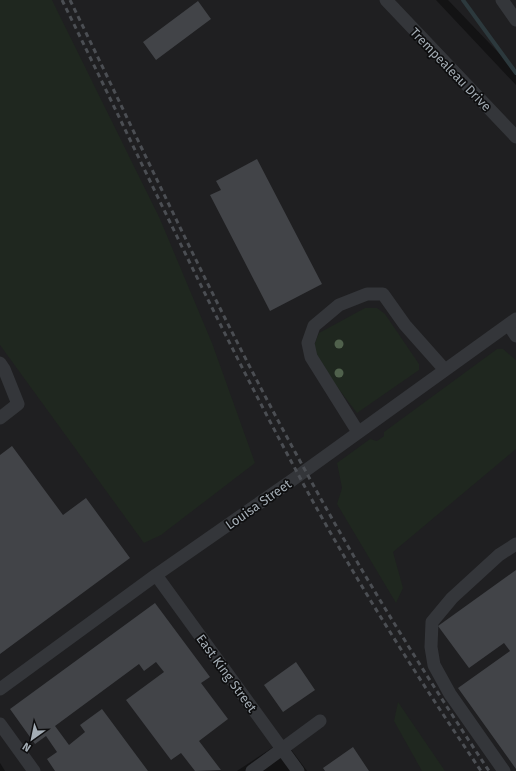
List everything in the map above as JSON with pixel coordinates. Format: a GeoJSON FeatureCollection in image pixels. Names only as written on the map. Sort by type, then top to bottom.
{"type":"FeatureCollection","features":[{"type":"Feature","properties":{"kind":"street","name":"Trempealeau Drive"},"geometry":{"type":"LineString","coordinates":[[386,0],[516,137]]}},
{"type":"Feature","properties":{"kind":"street"},"geometry":{"type":"LineString","coordinates":[[502,0],[516,20]]}},
{"type":"Feature","properties":{"kind":"street"},"geometry":{"type":"LineString","coordinates":[[358,432],[311,356],[308,343],[314,326],[339,305],[368,294],[383,294],[406,325],[445,370]]}},
{"type":"Feature","properties":{"kind":"street","name":"Louisa Street"},"geometry":{"type":"LineString","coordinates":[[0,690],[156,575],[445,370],[514,327]]}},
{"type":"Feature","properties":{"kind":"street"},"geometry":{"type":"LineString","coordinates":[[0,363],[4,369],[18,404],[0,418]]}},
{"type":"Feature","properties":{"kind":"street"},"geometry":{"type":"LineString","coordinates":[[504,771],[450,694],[434,665],[431,647],[432,622],[452,598],[499,555],[516,544]]}},
{"type":"Feature","properties":{"kind":"street","name":"East King Street"},"geometry":{"type":"LineString","coordinates":[[156,575],[298,771]]}},
{"type":"Feature","properties":{"kind":"street"},"geometry":{"type":"LineString","coordinates":[[252,771],[320,721]]}},
{"type":"Feature","properties":{"kind":"street"},"geometry":{"type":"LineString","coordinates":[[0,724],[34,771]]}},
{"type":"Feature","properties":{"kind":"shaded area"},"geometry":{"type":"Polygon","coordinates":[[[0,0],[436,0],[516,85],[516,771],[307,771],[284,740],[237,771],[5,771],[0,763],[0,0]]]}},
{"type":"Feature","properties":{"kind":"shaded area"},"geometry":{"type":"Polygon","coordinates":[[[0,0],[52,0],[160,219],[212,343],[255,463],[161,535],[144,543],[0,345],[0,0]]]}},
{"type":"Feature","properties":{"kind":"shaded area"},"geometry":{"type":"Polygon","coordinates":[[[448,0],[516,0],[516,71],[448,0]]]}},
{"type":"Feature","properties":{"kind":"shaded area"},"geometry":{"type":"Polygon","coordinates":[[[365,308],[377,308],[385,314],[419,364],[419,370],[357,413],[334,383],[313,348],[319,333],[365,308]]]}},
{"type":"Feature","properties":{"kind":"shaded area"},"geometry":{"type":"Polygon","coordinates":[[[497,349],[503,349],[516,360],[516,449],[393,552],[403,588],[396,603],[337,504],[342,488],[337,463],[370,439],[377,441],[384,436],[384,432],[497,349]]]}},
{"type":"Feature","properties":{"kind":"shaded area"},"geometry":{"type":"Polygon","coordinates":[[[398,702],[445,771],[422,771],[394,721],[398,702]]]}},
{"type":"Feature","properties":{"kind":"building"},"geometry":{"type":"Polygon","coordinates":[[[198,1],[211,19],[156,60],[143,42],[198,1]]]}},
{"type":"Feature","properties":{"kind":"building"},"geometry":{"type":"Polygon","coordinates":[[[257,159],[322,284],[270,311],[210,195],[221,190],[216,181],[257,159]]]}},
{"type":"Feature","properties":{"kind":"building"},"geometry":{"type":"Polygon","coordinates":[[[12,446],[63,515],[86,498],[130,558],[0,654],[0,455],[12,446]]]}},
{"type":"Feature","properties":{"kind":"building"},"geometry":{"type":"Polygon","coordinates":[[[516,570],[516,769],[458,688],[510,651],[504,643],[469,668],[438,626],[516,570]]]}},
{"type":"Feature","properties":{"kind":"building"},"geometry":{"type":"Polygon","coordinates":[[[155,603],[210,677],[201,683],[228,719],[199,741],[221,770],[195,771],[181,753],[171,760],[126,700],[164,672],[156,662],[144,671],[139,664],[55,726],[69,745],[85,732],[80,725],[102,709],[148,771],[55,771],[47,759],[57,752],[46,736],[35,744],[10,709],[155,603]]]}},
{"type":"Feature","properties":{"kind":"building"},"geometry":{"type":"Polygon","coordinates":[[[296,662],[315,690],[283,712],[264,685],[296,662]]]}},
{"type":"Feature","properties":{"kind":"building"},"geometry":{"type":"Polygon","coordinates":[[[353,747],[369,771],[325,771],[323,768],[353,747]]]}},
{"type":"Feature","properties":{"kind":"waterway"},"geometry":{"type":"LineString","coordinates":[[463,0],[516,73]]}},
{"type":"Feature","properties":{"kind":"railway"},"geometry":{"type":"LineString","coordinates":[[62,0],[207,298],[298,474],[363,588],[433,699],[481,771]]}},
{"type":"Feature","properties":{"kind":"railway"},"geometry":{"type":"LineString","coordinates":[[70,0],[184,236],[243,354],[305,470],[348,547],[441,697],[489,771]]}}]}
